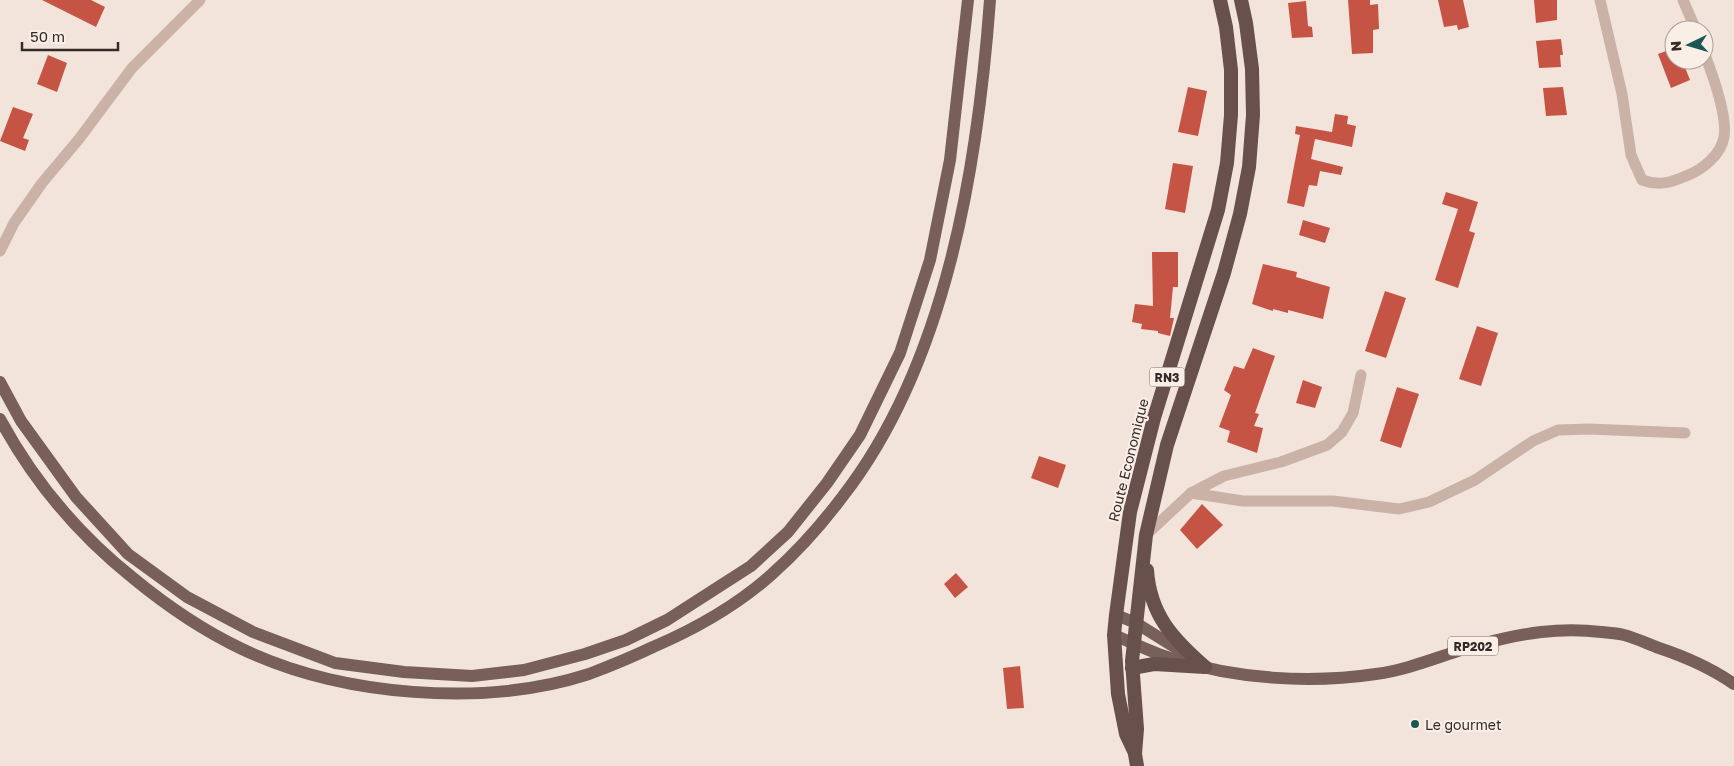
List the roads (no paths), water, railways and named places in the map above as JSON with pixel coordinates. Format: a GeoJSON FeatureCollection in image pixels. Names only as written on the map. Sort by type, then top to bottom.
{"type":"FeatureCollection","features":[{"type":"Feature","properties":{"kind":"highway","name":"Route Economique"},"geometry":{"type":"LineString","coordinates":[[1136,760],[1126,734],[1118,694],[1114,635],[1116,615],[1130,512],[1154,418],[1218,210],[1227,163],[1231,116],[1231,70],[1226,27],[1220,0]]}},
{"type":"Feature","properties":{"kind":"highway","name":"Route Economique"},"geometry":{"type":"LineString","coordinates":[[1136,760],[1137,729],[1132,668],[1133,644],[1146,538],[1167,445],[1224,273],[1240,214],[1249,167],[1253,115],[1252,69],[1241,0]]}},
{"type":"Feature","properties":{"kind":"highway"},"geometry":{"type":"LineString","coordinates":[[1154,418],[1174,423]]}},
{"type":"Feature","properties":{"kind":"highway"},"geometry":{"type":"LineString","coordinates":[[1146,538],[1148,576],[1152,599],[1164,625],[1179,644],[1204,668]]}},
{"type":"Feature","properties":{"kind":"highway"},"geometry":{"type":"LineString","coordinates":[[1132,668],[1154,664],[1204,668]]}},
{"type":"Feature","properties":{"kind":"main road"},"geometry":{"type":"LineString","coordinates":[[0,382],[21,420],[76,497],[128,554],[187,598],[260,635],[335,663],[404,672],[472,676],[524,670],[585,654],[626,640],[667,620],[751,566],[788,532],[828,483],[860,435],[900,353],[930,260],[950,160],[968,0]]}},
{"type":"Feature","properties":{"kind":"main road"},"geometry":{"type":"LineString","coordinates":[[0,419],[32,470],[68,516],[115,563],[170,608],[204,629],[243,650],[287,667],[350,684],[391,690],[478,693],[534,686],[587,674],[636,655],[682,634],[713,617],[769,577],[804,543],[845,494],[882,438],[919,359],[939,301],[967,194],[986,57],[990,0]]}},
{"type":"Feature","properties":{"kind":"main road"},"geometry":{"type":"LineString","coordinates":[[1116,615],[1136,623],[1169,642],[1204,668]]}},
{"type":"Feature","properties":{"kind":"main road","name":"RP202"},"geometry":{"type":"LineString","coordinates":[[1204,668],[1260,676],[1342,677],[1377,674],[1409,667],[1480,644],[1520,634],[1554,630],[1581,630],[1624,635],[1686,657],[1734,684]]}},
{"type":"Feature","properties":{"kind":"main road"},"geometry":{"type":"LineString","coordinates":[[1114,635],[1170,658],[1204,668]]}},
{"type":"Feature","properties":{"kind":"street"},"geometry":{"type":"LineString","coordinates":[[0,251],[14,224],[42,183],[79,139],[132,68],[200,0]]}},
{"type":"Feature","properties":{"kind":"street"},"geometry":{"type":"LineString","coordinates":[[1600,0],[1622,94],[1631,155],[1642,180],[1652,184],[1668,183],[1696,172],[1712,160],[1724,138],[1724,120],[1711,70]]}},
{"type":"Feature","properties":{"kind":"street"},"geometry":{"type":"LineString","coordinates":[[1683,0],[1692,20]]}},
{"type":"Feature","properties":{"kind":"street"},"geometry":{"type":"LineString","coordinates":[[1146,538],[1191,493],[1224,476],[1281,462],[1327,445],[1342,432],[1352,413],[1361,375]]}},
{"type":"Feature","properties":{"kind":"street"},"geometry":{"type":"LineString","coordinates":[[1191,493],[1243,501],[1333,502],[1399,509],[1429,502],[1475,480],[1533,441],[1558,430],[1685,433]]}},
{"type":"Feature","properties":{"kind":"place","name":"Le gourmet"},"geometry":{"type":"Point","coordinates":[1415,724]}}]}
